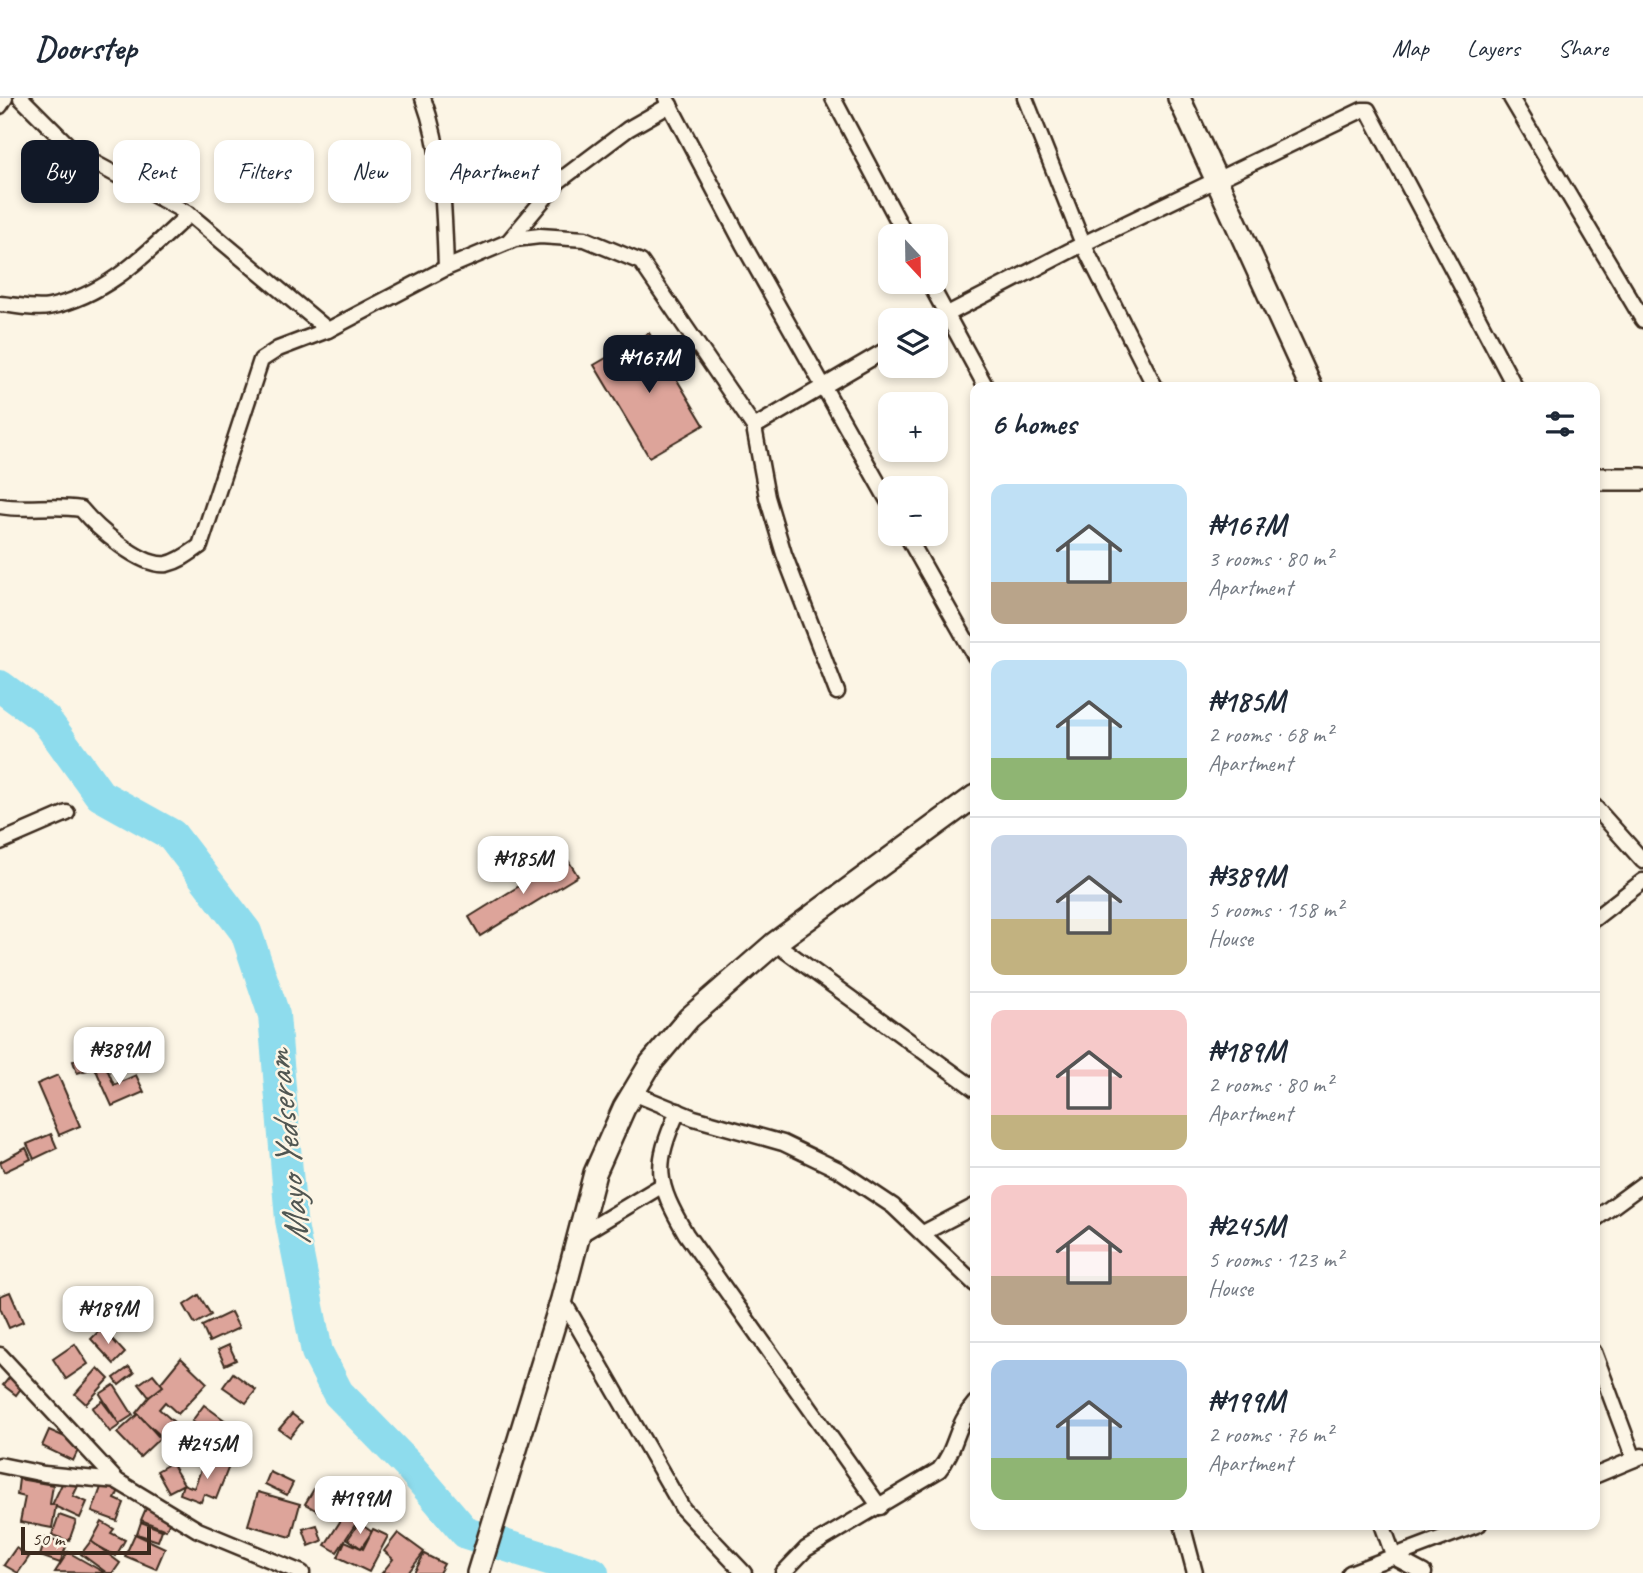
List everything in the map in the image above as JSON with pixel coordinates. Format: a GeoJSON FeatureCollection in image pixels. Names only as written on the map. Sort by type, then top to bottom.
{"type":"FeatureCollection","features":[{"type":"Feature","properties":{"kind":"main road"},"geometry":{"type":"LineString","coordinates":[[1179,98],[1309,382]]}},
{"type":"Feature","properties":{"kind":"main road"},"geometry":{"type":"LineString","coordinates":[[1600,480],[1643,479]]}},
{"type":"Feature","properties":{"kind":"main road"},"geometry":{"type":"LineString","coordinates":[[478,1573],[562,1299],[576,1237],[595,1173],[633,1093],[651,1063],[689,1018],[775,943],[970,800]]}},
{"type":"Feature","properties":{"kind":"street"},"geometry":{"type":"LineString","coordinates":[[0,106],[5,98]]}},
{"type":"Feature","properties":{"kind":"street"},"geometry":{"type":"LineString","coordinates":[[21,98],[76,153],[189,214],[328,330]]}},
{"type":"Feature","properties":{"kind":"street"},"geometry":{"type":"LineString","coordinates":[[423,98],[433,124],[443,187],[446,268]]}},
{"type":"Feature","properties":{"kind":"street"},"geometry":{"type":"LineString","coordinates":[[833,98],[899,224]]}},
{"type":"Feature","properties":{"kind":"street"},"geometry":{"type":"LineString","coordinates":[[1025,98],[1083,244],[1152,382]]}},
{"type":"Feature","properties":{"kind":"street"},"geometry":{"type":"LineString","coordinates":[[1511,98],[1643,320]]}},
{"type":"Feature","properties":{"kind":"street"},"geometry":{"type":"LineString","coordinates":[[508,242],[559,181],[668,102],[743,244],[878,483]]}},
{"type":"Feature","properties":{"kind":"street"},"geometry":{"type":"LineString","coordinates":[[948,313],[1083,244],[1362,110],[1368,110],[1512,382]]}},
{"type":"Feature","properties":{"kind":"street"},"geometry":{"type":"LineString","coordinates":[[0,304],[48,307],[106,286],[124,274],[189,214]]}},
{"type":"Feature","properties":{"kind":"street"},"geometry":{"type":"LineString","coordinates":[[0,506],[16,509],[54,504],[81,509],[101,532],[142,556],[163,565],[178,560],[200,546],[261,360],[278,349],[328,330],[446,268],[508,242],[540,236],[585,239],[641,262],[754,427],[767,496],[784,554],[837,692]]}},
{"type":"Feature","properties":{"kind":"street"},"geometry":{"type":"LineString","coordinates":[[948,328],[983,382]]}},
{"type":"Feature","properties":{"kind":"street"},"geometry":{"type":"LineString","coordinates":[[754,427],[878,355]]}},
{"type":"Feature","properties":{"kind":"street"},"geometry":{"type":"LineString","coordinates":[[913,546],[970,647]]}},
{"type":"Feature","properties":{"kind":"street"},"geometry":{"type":"LineString","coordinates":[[0,842],[67,813]]}},
{"type":"Feature","properties":{"kind":"street"},"geometry":{"type":"LineString","coordinates":[[1600,813],[1643,861]]}},
{"type":"Feature","properties":{"kind":"street"},"geometry":{"type":"LineString","coordinates":[[1600,914],[1643,881]]}},
{"type":"Feature","properties":{"kind":"street"},"geometry":{"type":"LineString","coordinates":[[775,943],[970,1085]]}},
{"type":"Feature","properties":{"kind":"street"},"geometry":{"type":"LineString","coordinates":[[633,1093],[678,1111],[783,1143],[839,1170],[893,1206],[970,1279]]}},
{"type":"Feature","properties":{"kind":"street"},"geometry":{"type":"LineString","coordinates":[[678,1111],[668,1134],[660,1167],[661,1186],[686,1234],[880,1507]]}},
{"type":"Feature","properties":{"kind":"street"},"geometry":{"type":"LineString","coordinates":[[1600,1216],[1643,1184]]}},
{"type":"Feature","properties":{"kind":"street"},"geometry":{"type":"LineString","coordinates":[[576,1237],[661,1186]]}},
{"type":"Feature","properties":{"kind":"street"},"geometry":{"type":"LineString","coordinates":[[923,1233],[970,1209]]}},
{"type":"Feature","properties":{"kind":"street"},"geometry":{"type":"LineString","coordinates":[[562,1299],[683,1509],[744,1573]]}},
{"type":"Feature","properties":{"kind":"street"},"geometry":{"type":"LineString","coordinates":[[0,1355],[117,1481],[198,1530],[302,1573]]}},
{"type":"Feature","properties":{"kind":"street"},"geometry":{"type":"LineString","coordinates":[[1600,1366],[1639,1457],[1600,1474]]}},
{"type":"Feature","properties":{"kind":"street"},"geometry":{"type":"LineString","coordinates":[[783,1573],[806,1549],[939,1470],[946,1462],[962,1417],[970,1408]]}},
{"type":"Feature","properties":{"kind":"street"},"geometry":{"type":"LineString","coordinates":[[0,1465],[44,1474],[117,1481]]}},
{"type":"Feature","properties":{"kind":"street"},"geometry":{"type":"LineString","coordinates":[[1184,1530],[1195,1573]]}},
{"type":"Feature","properties":{"kind":"street"},"geometry":{"type":"LineString","coordinates":[[1384,1530],[1394,1557],[1424,1573]]}},
{"type":"Feature","properties":{"kind":"street"},"geometry":{"type":"LineString","coordinates":[[1350,1573],[1464,1530]]}},
{"type":"Feature","properties":{"kind":"building"},"geometry":{"type":"Polygon","coordinates":[[[649,333],[704,425],[649,457],[594,365],[649,333]]]}},
{"type":"Feature","properties":{"kind":"building"},"geometry":{"type":"Polygon","coordinates":[[[566,857],[578,876],[480,936],[469,917],[566,857]]]}},
{"type":"Feature","properties":{"kind":"building"},"geometry":{"type":"Polygon","coordinates":[[[87,1056],[91,1069],[77,1073],[73,1061],[87,1056]]]}},
{"type":"Feature","properties":{"kind":"building"},"geometry":{"type":"Polygon","coordinates":[[[105,1064],[114,1085],[136,1075],[144,1092],[112,1106],[95,1068],[105,1064]]]}},
{"type":"Feature","properties":{"kind":"building"},"geometry":{"type":"Polygon","coordinates":[[[58,1075],[80,1126],[59,1135],[37,1084],[58,1075]]]}},
{"type":"Feature","properties":{"kind":"building"},"geometry":{"type":"Polygon","coordinates":[[[51,1134],[57,1148],[34,1159],[27,1144],[51,1134]]]}},
{"type":"Feature","properties":{"kind":"building"},"geometry":{"type":"Polygon","coordinates":[[[26,1148],[31,1159],[4,1172],[0,1162],[26,1148]]]}},
{"type":"Feature","properties":{"kind":"building"},"geometry":{"type":"Polygon","coordinates":[[[10,1292],[23,1322],[9,1328],[0,1308],[0,1296],[10,1292]]]}},
{"type":"Feature","properties":{"kind":"building"},"geometry":{"type":"Polygon","coordinates":[[[199,1295],[211,1315],[195,1324],[184,1305],[199,1295]]]}},
{"type":"Feature","properties":{"kind":"building"},"geometry":{"type":"Polygon","coordinates":[[[231,1312],[239,1328],[209,1342],[202,1326],[231,1312]]]}},
{"type":"Feature","properties":{"kind":"building"},"geometry":{"type":"Polygon","coordinates":[[[102,1328],[125,1353],[114,1364],[91,1339],[102,1328]]]}},
{"type":"Feature","properties":{"kind":"building"},"geometry":{"type":"Polygon","coordinates":[[[75,1344],[88,1364],[66,1379],[53,1359],[75,1344]]]}},
{"type":"Feature","properties":{"kind":"building"},"geometry":{"type":"Polygon","coordinates":[[[229,1345],[236,1360],[225,1365],[218,1350],[229,1345]]]}},
{"type":"Feature","properties":{"kind":"building"},"geometry":{"type":"Polygon","coordinates":[[[181,1358],[207,1383],[178,1414],[165,1402],[159,1409],[174,1422],[161,1436],[136,1413],[181,1358]]]}},
{"type":"Feature","properties":{"kind":"building"},"geometry":{"type":"Polygon","coordinates":[[[18,1367],[30,1376],[16,1395],[3,1385],[18,1367]]]}},
{"type":"Feature","properties":{"kind":"building"},"geometry":{"type":"Polygon","coordinates":[[[129,1367],[134,1373],[119,1385],[114,1378],[129,1367]]]}},
{"type":"Feature","properties":{"kind":"building"},"geometry":{"type":"Polygon","coordinates":[[[98,1368],[109,1379],[86,1404],[75,1394],[98,1368]]]}},
{"type":"Feature","properties":{"kind":"building"},"geometry":{"type":"Polygon","coordinates":[[[233,1373],[256,1390],[246,1403],[223,1387],[233,1373]]]}},
{"type":"Feature","properties":{"kind":"building"},"geometry":{"type":"Polygon","coordinates":[[[153,1374],[163,1386],[149,1397],[139,1384],[153,1374]]]}},
{"type":"Feature","properties":{"kind":"building"},"geometry":{"type":"Polygon","coordinates":[[[114,1385],[133,1415],[119,1424],[100,1394],[114,1385]]]}},
{"type":"Feature","properties":{"kind":"building"},"geometry":{"type":"Polygon","coordinates":[[[102,1401],[120,1425],[110,1432],[92,1408],[102,1401]]]}},
{"type":"Feature","properties":{"kind":"building"},"geometry":{"type":"Polygon","coordinates":[[[204,1405],[238,1430],[226,1446],[192,1421],[204,1405]]]}},
{"type":"Feature","properties":{"kind":"building"},"geometry":{"type":"Polygon","coordinates":[[[138,1414],[160,1438],[140,1457],[117,1433],[138,1414]]]}},
{"type":"Feature","properties":{"kind":"building"},"geometry":{"type":"Polygon","coordinates":[[[292,1414],[302,1422],[290,1437],[279,1429],[292,1414]]]}},
{"type":"Feature","properties":{"kind":"building"},"geometry":{"type":"Polygon","coordinates":[[[49,1430],[81,1444],[73,1461],[42,1446],[49,1430]]]}},
{"type":"Feature","properties":{"kind":"building"},"geometry":{"type":"Polygon","coordinates":[[[206,1457],[229,1466],[216,1499],[204,1494],[201,1502],[180,1494],[183,1484],[194,1488],[206,1457]]]}},
{"type":"Feature","properties":{"kind":"building"},"geometry":{"type":"Polygon","coordinates":[[[171,1463],[184,1484],[169,1492],[157,1471],[171,1463]]]}},
{"type":"Feature","properties":{"kind":"building"},"geometry":{"type":"Polygon","coordinates":[[[68,1471],[82,1478],[73,1496],[87,1502],[80,1518],[52,1505],[68,1471]]]}},
{"type":"Feature","properties":{"kind":"building"},"geometry":{"type":"Polygon","coordinates":[[[270,1472],[293,1483],[287,1495],[265,1484],[270,1472]]]}},
{"type":"Feature","properties":{"kind":"building"},"geometry":{"type":"Polygon","coordinates":[[[19,1479],[53,1485],[50,1504],[56,1505],[52,1528],[20,1522],[25,1497],[17,1495],[19,1479]]]}},
{"type":"Feature","properties":{"kind":"building"},"geometry":{"type":"Polygon","coordinates":[[[103,1482],[120,1488],[115,1499],[124,1503],[117,1521],[92,1512],[103,1482]]]}},
{"type":"Feature","properties":{"kind":"building"},"geometry":{"type":"Polygon","coordinates":[[[314,1489],[337,1502],[328,1517],[305,1504],[314,1489]]]}},
{"type":"Feature","properties":{"kind":"building"},"geometry":{"type":"Polygon","coordinates":[[[258,1492],[300,1504],[291,1537],[248,1525],[258,1492]]]}},
{"type":"Feature","properties":{"kind":"building"},"geometry":{"type":"Polygon","coordinates":[[[150,1499],[175,1509],[166,1530],[141,1520],[150,1499]]]}},
{"type":"Feature","properties":{"kind":"building"},"geometry":{"type":"Polygon","coordinates":[[[355,1499],[367,1507],[359,1520],[347,1513],[355,1499]]]}},
{"type":"Feature","properties":{"kind":"building"},"geometry":{"type":"Polygon","coordinates":[[[345,1514],[357,1522],[337,1552],[325,1545],[345,1514]]]}},
{"type":"Feature","properties":{"kind":"building"},"geometry":{"type":"Polygon","coordinates":[[[59,1515],[76,1521],[69,1541],[52,1535],[59,1515]]]}},
{"type":"Feature","properties":{"kind":"building"},"geometry":{"type":"Polygon","coordinates":[[[102,1522],[114,1529],[111,1533],[125,1540],[116,1556],[91,1542],[102,1522]]]}},
{"type":"Feature","properties":{"kind":"building"},"geometry":{"type":"Polygon","coordinates":[[[141,1522],[162,1530],[158,1541],[137,1534],[141,1522]]]}},
{"type":"Feature","properties":{"kind":"building"},"geometry":{"type":"Polygon","coordinates":[[[359,1523],[372,1532],[361,1548],[348,1539],[359,1523]]]}},
{"type":"Feature","properties":{"kind":"building"},"geometry":{"type":"Polygon","coordinates":[[[317,1525],[322,1541],[309,1546],[303,1529],[317,1525]]]}},
{"type":"Feature","properties":{"kind":"building"},"geometry":{"type":"Polygon","coordinates":[[[373,1529],[388,1536],[369,1572],[338,1557],[345,1541],[363,1549],[373,1529]]]}},
{"type":"Feature","properties":{"kind":"building"},"geometry":{"type":"Polygon","coordinates":[[[398,1533],[424,1552],[408,1573],[382,1573],[393,1559],[384,1551],[398,1533]]]}},
{"type":"Feature","properties":{"kind":"building"},"geometry":{"type":"Polygon","coordinates":[[[135,1534],[165,1548],[156,1569],[125,1556],[135,1534]]]}},
{"type":"Feature","properties":{"kind":"building"},"geometry":{"type":"Polygon","coordinates":[[[46,1537],[67,1544],[60,1563],[40,1556],[46,1537]]]}},
{"type":"Feature","properties":{"kind":"building"},"geometry":{"type":"Polygon","coordinates":[[[91,1541],[120,1563],[113,1573],[107,1573],[81,1554],[91,1541]]]}},
{"type":"Feature","properties":{"kind":"building"},"geometry":{"type":"Polygon","coordinates":[[[16,1548],[29,1557],[18,1573],[4,1565],[16,1548]]]}},
{"type":"Feature","properties":{"kind":"building"},"geometry":{"type":"Polygon","coordinates":[[[68,1552],[105,1573],[55,1572],[68,1552]]]}},
{"type":"Feature","properties":{"kind":"building"},"geometry":{"type":"Polygon","coordinates":[[[424,1554],[444,1564],[439,1573],[414,1573],[424,1554]]]}},
{"type":"Feature","properties":{"kind":"waterway","name":"Mayo Yedseram"},"geometry":{"type":"LineString","coordinates":[[0,686],[46,720],[100,795],[172,835],[246,932],[274,1015],[291,1220],[317,1352],[338,1393],[410,1467],[466,1533],[593,1573]]}}]}
